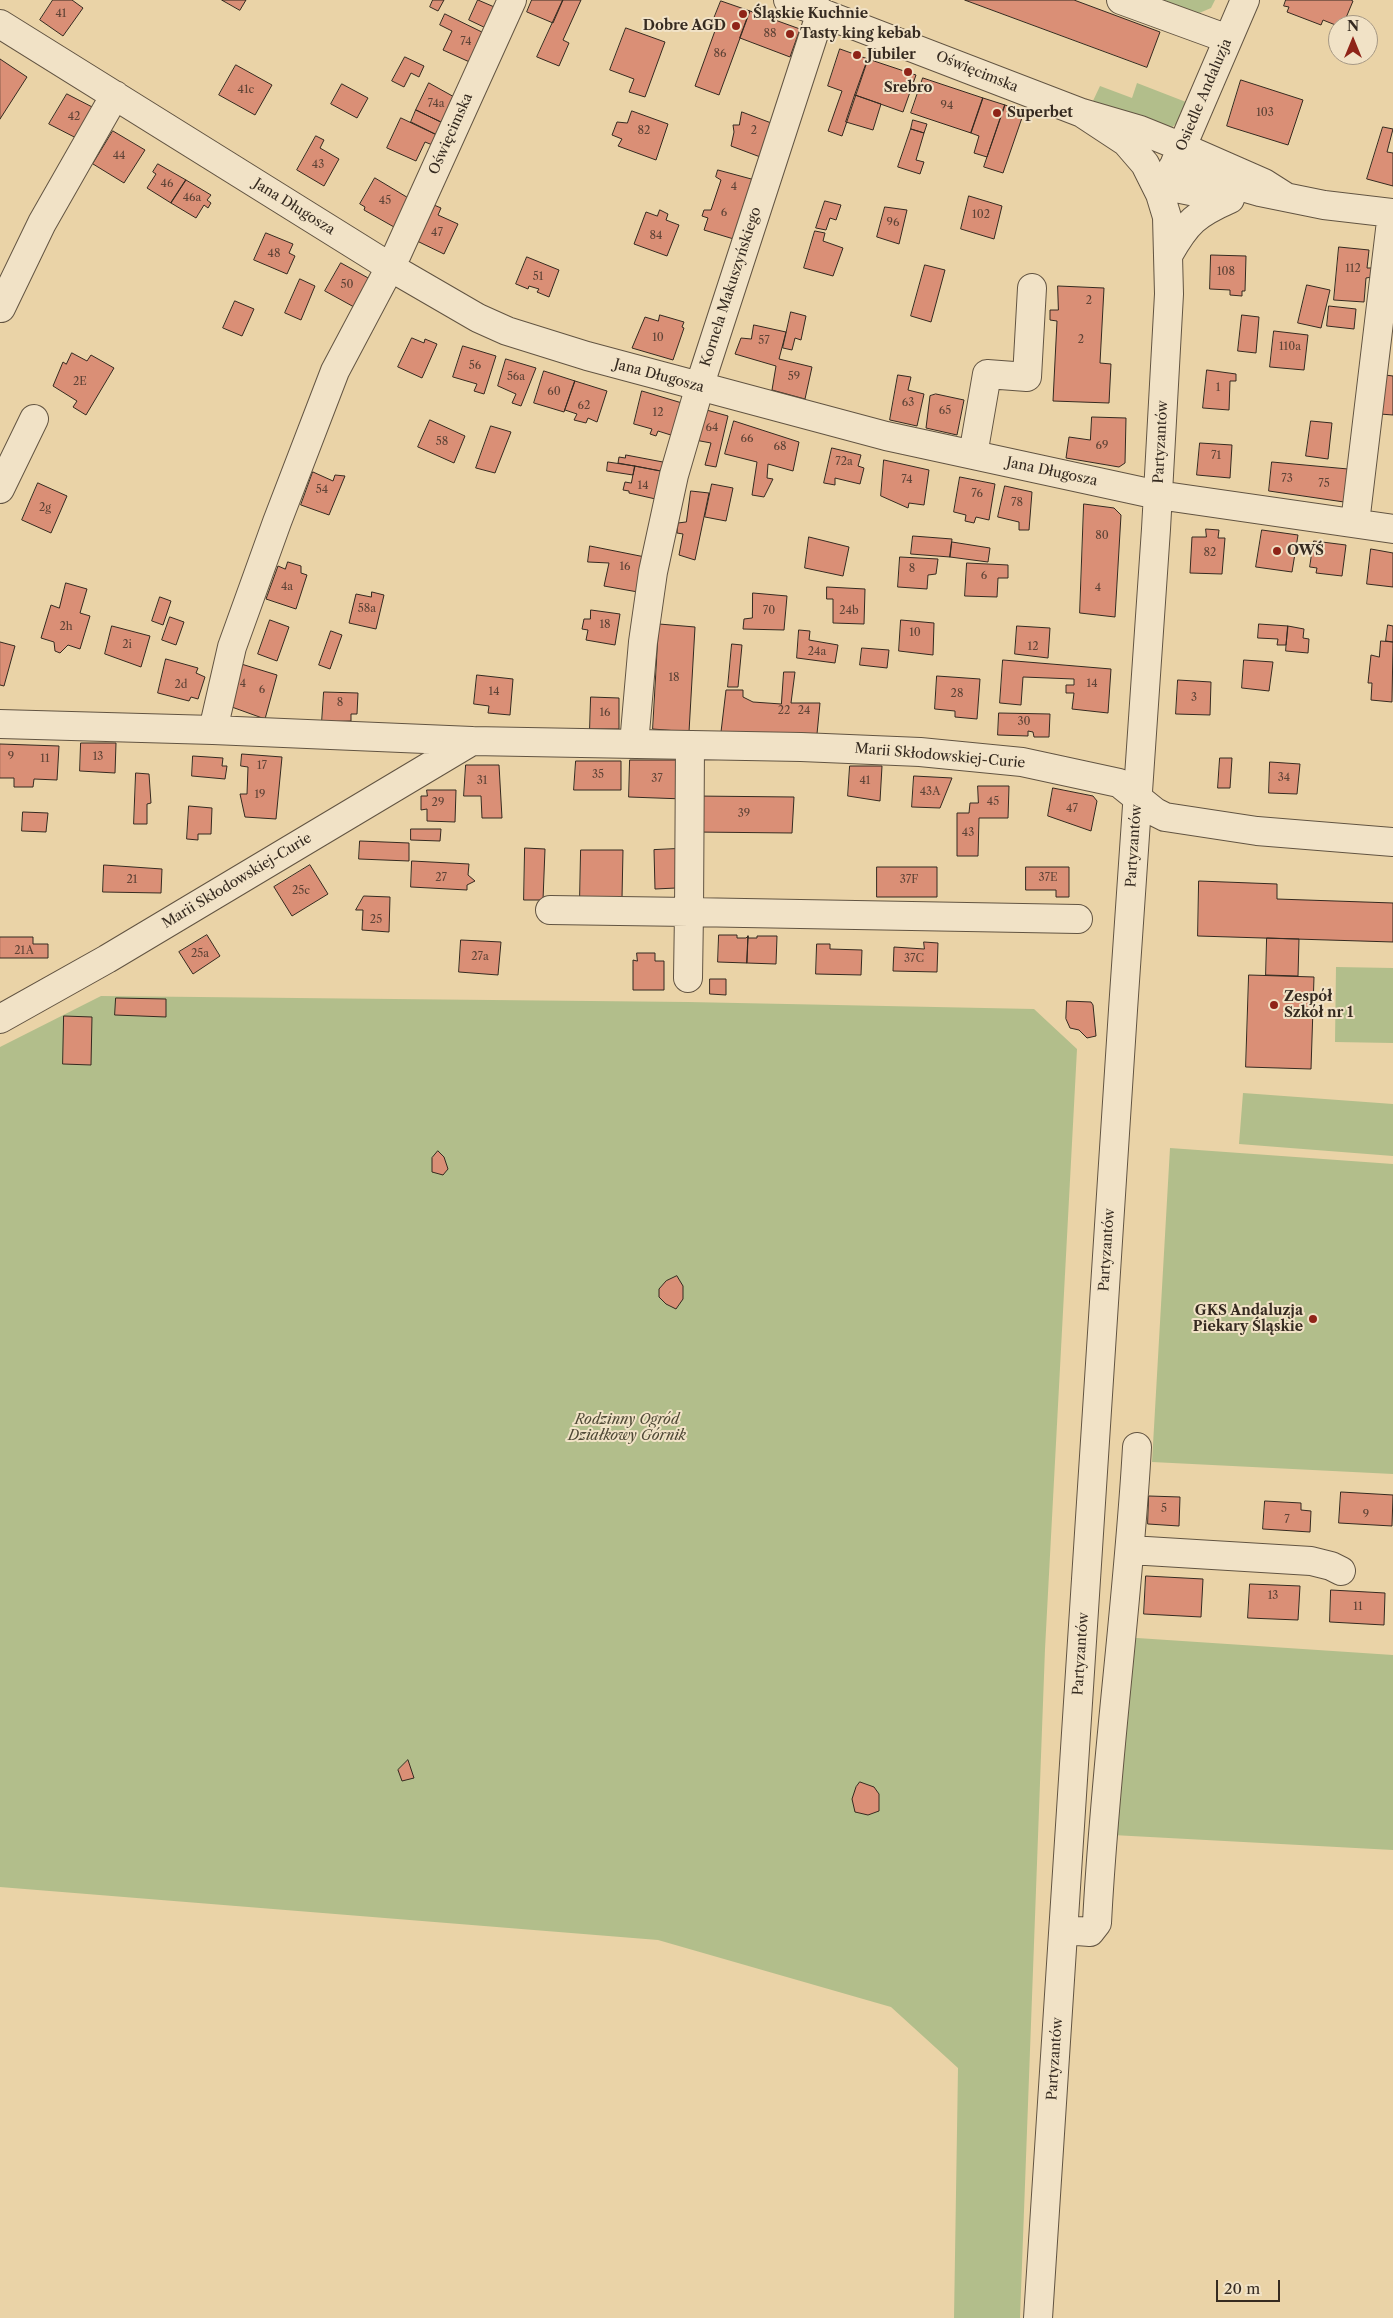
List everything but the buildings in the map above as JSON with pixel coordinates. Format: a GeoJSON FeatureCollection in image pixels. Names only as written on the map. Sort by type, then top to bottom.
{"type":"FeatureCollection","features":[{"type":"Feature","properties":{"kind":"street","name":"Oświęcimska"},"geometry":{"type":"LineString","coordinates":[[213,730],[232,647],[277,522],[335,371],[390,267],[512,0]]}},
{"type":"Feature","properties":{"kind":"street","name":"Oświęcimska"},"geometry":{"type":"LineString","coordinates":[[788,0],[1082,113],[1170,166]]}},
{"type":"Feature","properties":{"kind":"street"},"geometry":{"type":"LineString","coordinates":[[1121,0],[1228,39]]}},
{"type":"Feature","properties":{"kind":"street","name":"Osiedle Andaluzja"},"geometry":{"type":"LineString","coordinates":[[1170,166],[1245,0]]}},
{"type":"Feature","properties":{"kind":"street","name":"Kornela Makuszyńskiego"},"geometry":{"type":"LineString","coordinates":[[634,744],[642,642],[653,572],[674,474],[700,386],[821,12]]}},
{"type":"Feature","properties":{"kind":"street","name":"Jana Długosza"},"geometry":{"type":"LineString","coordinates":[[0,24],[390,267],[478,318],[507,331],[587,356],[822,420],[973,455],[1158,494],[1393,528]]}},
{"type":"Feature","properties":{"kind":"street"},"geometry":{"type":"LineString","coordinates":[[1,308],[42,222],[115,96]]}},
{"type":"Feature","properties":{"kind":"street","name":"Oświęcimska"},"geometry":{"type":"LineString","coordinates":[[1082,113],[1126,142],[1145,164],[1170,166]]}},
{"type":"Feature","properties":{"kind":"street"},"geometry":{"type":"LineString","coordinates":[[1170,166],[1230,199],[1257,201],[1292,198]]}},
{"type":"Feature","properties":{"kind":"street"},"geometry":{"type":"LineString","coordinates":[[1170,166],[1292,198],[1392,213],[1355,523]]}},
{"type":"Feature","properties":{"kind":"street","name":"Partyzantów"},"geometry":{"type":"LineString","coordinates":[[1038,2318],[1158,494],[1169,306],[1167,217],[1170,166]]}},
{"type":"Feature","properties":{"kind":"street"},"geometry":{"type":"LineString","coordinates":[[1169,254],[1181,233],[1198,215],[1230,199]]}},
{"type":"Feature","properties":{"kind":"street"},"geometry":{"type":"LineString","coordinates":[[973,455],[987,374],[1027,377],[1032,288]]}},
{"type":"Feature","properties":{"kind":"street"},"geometry":{"type":"LineString","coordinates":[[0,489],[34,419]]}},
{"type":"Feature","properties":{"kind":"street","name":"Marii Skłodowskiej-Curie"},"geometry":{"type":"LineString","coordinates":[[0,724],[213,730],[472,741],[910,752],[1022,762],[1119,783],[1155,812],[1165,817],[1257,831],[1393,842]]}},
{"type":"Feature","properties":{"kind":"street","name":"Marii Skłodowskiej-Curie"},"geometry":{"type":"LineString","coordinates":[[6,1013],[107,959],[472,741]]}},
{"type":"Feature","properties":{"kind":"street"},"geometry":{"type":"LineString","coordinates":[[688,978],[690,745]]}},
{"type":"Feature","properties":{"kind":"street"},"geometry":{"type":"LineString","coordinates":[[550,910],[1078,918]]}},
{"type":"Feature","properties":{"kind":"street"},"geometry":{"type":"LineString","coordinates":[[1064,1930],[1090,1932],[1097,1923],[1116,1679],[1130,1550],[1137,1447]]}},
{"type":"Feature","properties":{"kind":"street"},"geometry":{"type":"LineString","coordinates":[[1130,1550],[1311,1561],[1331,1566],[1341,1571]]}},
{"type":"Feature","properties":{"kind":"green space"},"geometry":{"type":"Polygon","coordinates":[[[1161,0],[1215,0],[1211,8],[1197,14],[1161,0]]]}},
{"type":"Feature","properties":{"kind":"green space"},"geometry":{"type":"Polygon","coordinates":[[[1137,83],[1186,102],[1177,123],[1170,129],[1092,103],[1100,86],[1132,98],[1137,83]]]}},
{"type":"Feature","properties":{"kind":"green space"},"geometry":{"type":"Polygon","coordinates":[[[1336,967],[1393,968],[1393,1043],[1335,1042],[1336,967]]]}},
{"type":"Feature","properties":{"kind":"green space","name":"Rodzinny Ogród Działkowy Górnik"},"geometry":{"type":"Polygon","coordinates":[[[101,996],[688,1002],[1034,1009],[1077,1049],[1045,1649],[1020,2318],[954,2318],[958,2068],[891,2007],[658,1940],[0,1887],[0,1047],[101,996]]]}},
{"type":"Feature","properties":{"kind":"green space"},"geometry":{"type":"Polygon","coordinates":[[[1243,1093],[1393,1104],[1393,1156],[1239,1144],[1243,1093]]]}},
{"type":"Feature","properties":{"kind":"green space"},"geometry":{"type":"Polygon","coordinates":[[[1170,1148],[1393,1164],[1393,1474],[1152,1462],[1170,1148]]]}},
{"type":"Feature","properties":{"kind":"green space"},"geometry":{"type":"Polygon","coordinates":[[[1107,1636],[1393,1655],[1393,1850],[1094,1834],[1107,1636]]]}},
{"type":"Feature","properties":{"kind":"place","name":"Śląskie Kuchnie"},"geometry":{"type":"Point","coordinates":[743,14]}},
{"type":"Feature","properties":{"kind":"place","name":"Dobre AGD"},"geometry":{"type":"Point","coordinates":[736,26]}},
{"type":"Feature","properties":{"kind":"place","name":"Tasty king kebab"},"geometry":{"type":"Point","coordinates":[790,34]}},
{"type":"Feature","properties":{"kind":"place","name":"Jubiler"},"geometry":{"type":"Point","coordinates":[857,55]}},
{"type":"Feature","properties":{"kind":"place","name":"Srebro"},"geometry":{"type":"Point","coordinates":[908,72]}},
{"type":"Feature","properties":{"kind":"place","name":"Superbet"},"geometry":{"type":"Point","coordinates":[997,113]}},
{"type":"Feature","properties":{"kind":"place","name":"OWŚ"},"geometry":{"type":"Point","coordinates":[1277,551]}},
{"type":"Feature","properties":{"kind":"place","name":"Zespół Szkół nr 1"},"geometry":{"type":"Point","coordinates":[1274,1005]}},
{"type":"Feature","properties":{"kind":"place","name":"GKS Andaluzja Piekary Śląskie"},"geometry":{"type":"Point","coordinates":[1313,1319]}}]}
